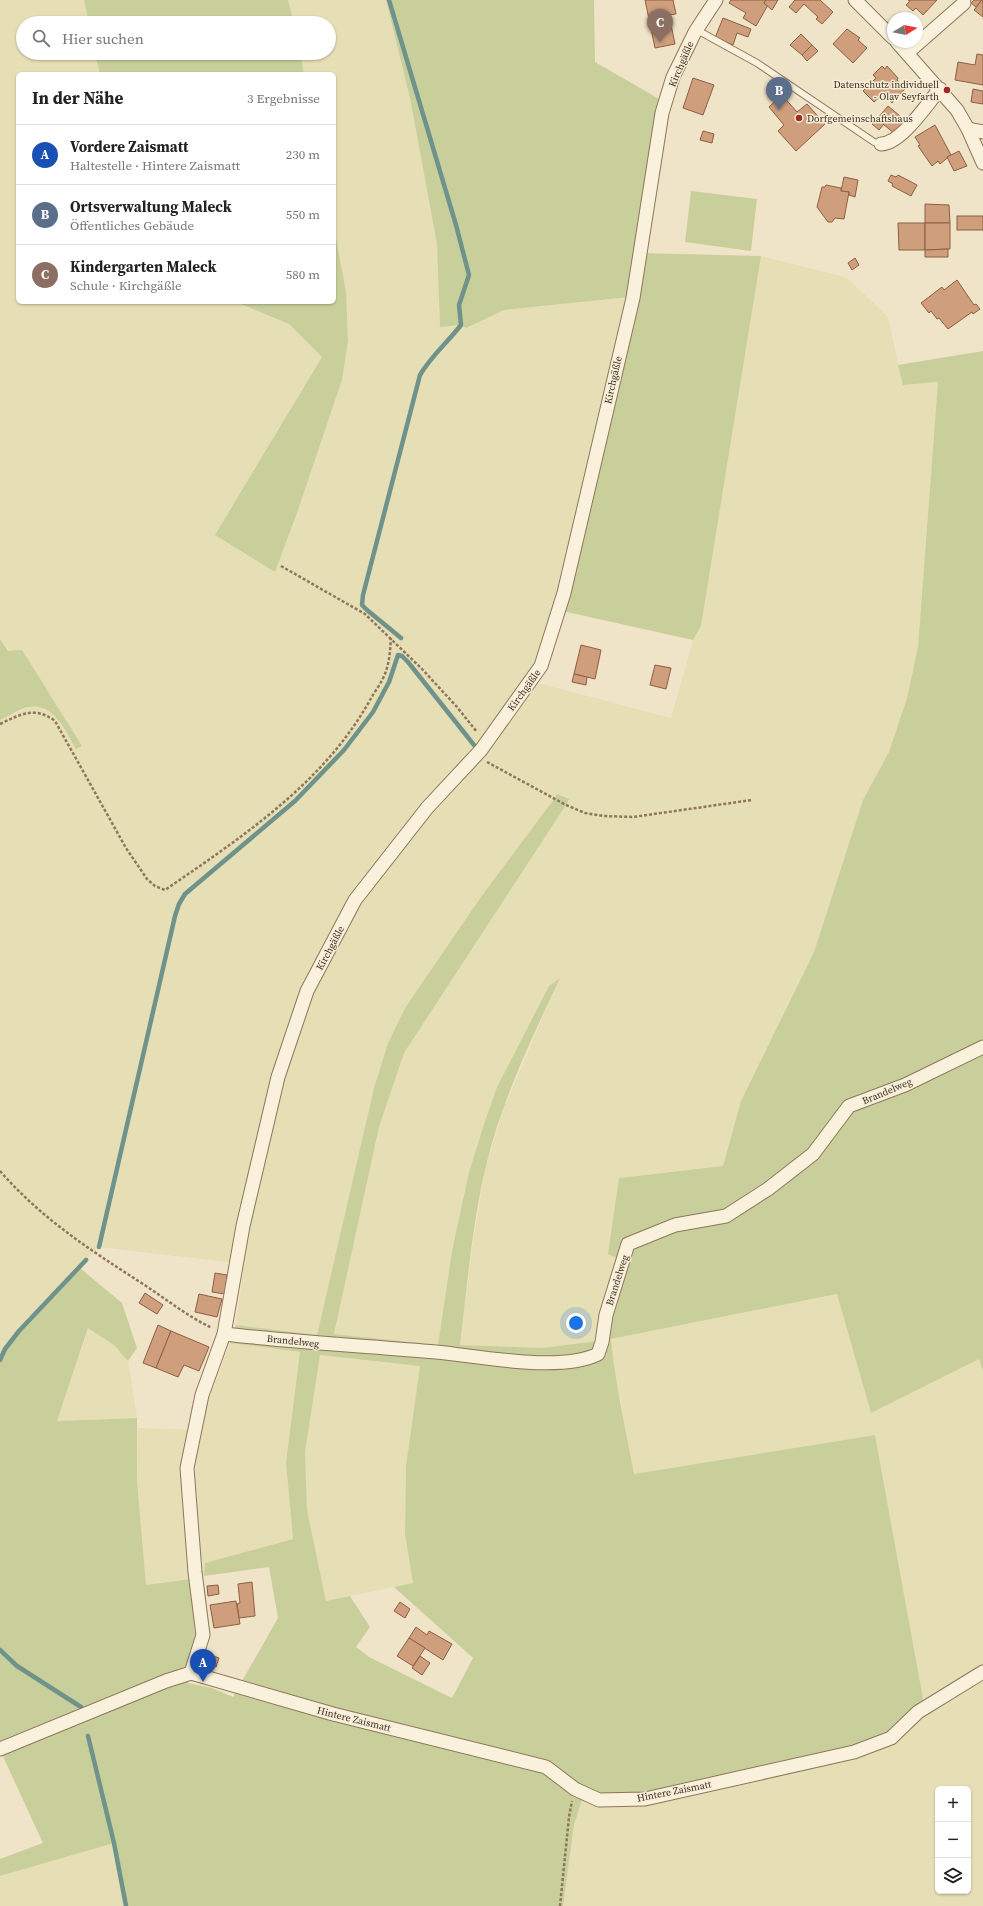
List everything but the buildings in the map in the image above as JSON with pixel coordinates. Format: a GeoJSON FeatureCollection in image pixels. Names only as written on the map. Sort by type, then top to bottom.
{"type":"FeatureCollection","features":[{"type":"Feature","properties":{"kind":"street","name":"Kirchgäßle"},"geometry":{"type":"LineString","coordinates":[[191,1673],[203,1634],[195,1572],[187,1468],[202,1395],[224,1334],[243,1226],[278,1077],[307,991],[355,900],[427,808],[485,744],[541,666],[564,593],[633,298],[662,112],[673,77],[697,30],[716,0]]}},
{"type":"Feature","properties":{"kind":"street"},"geometry":{"type":"LineString","coordinates":[[856,0],[887,32]]}},
{"type":"Feature","properties":{"kind":"street"},"geometry":{"type":"LineString","coordinates":[[907,52],[964,3]]}},
{"type":"Feature","properties":{"kind":"street"},"geometry":{"type":"LineString","coordinates":[[903,48],[957,110],[968,129],[983,163]]}},
{"type":"Feature","properties":{"kind":"street"},"geometry":{"type":"LineString","coordinates":[[881,144],[889,144],[898,138],[940,89]]}},
{"type":"Feature","properties":{"kind":"street"},"geometry":{"type":"LineString","coordinates":[[968,129],[983,132]]}},
{"type":"Feature","properties":{"kind":"street","name":"Brandelweg"},"geometry":{"type":"LineString","coordinates":[[224,1334],[303,1342],[437,1352],[531,1363],[587,1360],[598,1354],[602,1342],[606,1315],[628,1244],[675,1225],[726,1216],[768,1189],[813,1154],[849,1106],[904,1085],[983,1047]]}},
{"type":"Feature","properties":{"kind":"street","name":"Hintere Zaismatt"},"geometry":{"type":"LineString","coordinates":[[191,1673],[333,1714],[546,1767],[575,1789],[599,1800],[645,1799],[854,1752],[891,1738],[918,1712],[983,1672]]}},
{"type":"Feature","properties":{"kind":"street"},"geometry":{"type":"LineString","coordinates":[[0,1749],[166,1681],[191,1673]]}},
{"type":"Feature","properties":{"kind":"lane"},"geometry":{"type":"LineString","coordinates":[[697,30],[757,63],[874,142],[881,144]]}},
{"type":"Feature","properties":{"kind":"path"},"geometry":{"type":"LineString","coordinates":[[281,566],[365,614],[391,638],[458,707],[485,744]]}},
{"type":"Feature","properties":{"kind":"path"},"geometry":{"type":"LineString","coordinates":[[0,724],[19,715],[38,712],[46,714],[55,721],[126,848],[147,879],[155,886],[165,890],[242,837],[293,795],[331,756],[358,723],[386,671],[391,638]]}},
{"type":"Feature","properties":{"kind":"path"},"geometry":{"type":"LineString","coordinates":[[477,754],[493,766],[566,806],[585,813],[604,816],[633,817],[752,800]]}},
{"type":"Feature","properties":{"kind":"path"},"geometry":{"type":"LineString","coordinates":[[0,1171],[23,1197],[69,1236],[186,1315],[224,1334]]}},
{"type":"Feature","properties":{"kind":"path"},"geometry":{"type":"LineString","coordinates":[[560,1906],[569,1817],[575,1789]]}},
{"type":"Feature","properties":{"kind":"shaded area"},"geometry":{"type":"Polygon","coordinates":[[[0,0],[84,0],[87,16],[16,16],[16,60],[97,60],[100,72],[16,72],[16,304],[241,304],[289,324],[322,357],[216,535],[275,572],[297,513],[342,380],[348,341],[346,292],[336,238],[336,72],[304,72],[301,60],[336,60],[336,16],[292,16],[288,0],[386,0],[410,98],[437,244],[440,327],[489,316],[504,310],[631,297],[561,593],[531,681],[671,718],[693,640],[701,626],[761,256],[846,277],[888,317],[903,385],[938,382],[918,647],[907,698],[889,752],[863,800],[814,952],[741,1101],[723,1166],[619,1178],[619,1259],[598,1341],[541,1348],[460,1345],[472,1248],[485,1170],[503,1110],[559,979],[549,986],[497,1087],[485,1121],[469,1172],[452,1251],[438,1346],[334,1334],[379,1127],[404,1053],[566,805],[557,794],[405,1008],[388,1043],[374,1088],[317,1335],[236,1325],[244,1264],[99,1247],[19,1331],[5,1349],[0,1360],[0,720],[29,707],[40,707],[56,716],[76,749],[82,746],[0,639],[0,0]]]}},
{"type":"Feature","properties":{"kind":"shaded area"},"geometry":{"type":"Polygon","coordinates":[[[838,1294],[871,1413],[979,1358],[983,1371],[983,1906],[563,1906],[574,1825],[582,1800],[595,1804],[924,1705],[875,1435],[634,1474],[614,1372],[611,1339],[838,1294]]]}},
{"type":"Feature","properties":{"kind":"shaded area"},"geometry":{"type":"Polygon","coordinates":[[[89,1327],[115,1345],[128,1361],[137,1418],[57,1421],[89,1327]]]}},
{"type":"Feature","properties":{"kind":"shaded area"},"geometry":{"type":"Polygon","coordinates":[[[230,1343],[300,1352],[286,1462],[293,1539],[205,1563],[204,1576],[146,1585],[137,1481],[138,1428],[198,1430],[230,1343]]]}},
{"type":"Feature","properties":{"kind":"shaded area"},"geometry":{"type":"Polygon","coordinates":[[[319,1355],[420,1366],[406,1466],[405,1534],[413,1583],[326,1601],[307,1510],[305,1452],[319,1355]]]}},
{"type":"Feature","properties":{"kind":"shaded area"},"geometry":{"type":"Polygon","coordinates":[[[114,1843],[126,1906],[0,1906],[0,1876],[114,1843]]]}},
{"type":"Feature","properties":{"kind":"green space"},"geometry":{"type":"Polygon","coordinates":[[[84,0],[288,0],[292,16],[87,16],[84,0]]]}},
{"type":"Feature","properties":{"kind":"green space"},"geometry":{"type":"Polygon","coordinates":[[[386,0],[594,0],[595,62],[661,100],[639,253],[761,256],[701,626],[693,640],[558,610],[630,297],[504,310],[466,328],[461,325],[440,327],[437,244],[410,98],[386,0]]]}},
{"type":"Feature","properties":{"kind":"green space"},"geometry":{"type":"Polygon","coordinates":[[[97,60],[301,60],[304,72],[100,72],[97,60]]]}},
{"type":"Feature","properties":{"kind":"green space"},"geometry":{"type":"Polygon","coordinates":[[[691,191],[757,199],[751,251],[685,242],[691,191]]]}},
{"type":"Feature","properties":{"kind":"green space"},"geometry":{"type":"Polygon","coordinates":[[[336,238],[346,292],[348,341],[342,380],[297,513],[275,572],[215,535],[322,357],[289,324],[241,304],[336,304],[336,238]]]}},
{"type":"Feature","properties":{"kind":"green space"},"geometry":{"type":"Polygon","coordinates":[[[983,351],[983,1371],[979,1359],[871,1413],[837,1294],[611,1339],[618,1390],[634,1474],[875,1435],[926,1715],[901,1735],[595,1804],[582,1800],[574,1825],[563,1906],[126,1906],[114,1843],[0,1876],[0,1859],[43,1843],[0,1750],[0,1360],[7,1347],[25,1322],[80,1268],[122,1303],[137,1348],[128,1361],[114,1345],[88,1328],[57,1421],[137,1418],[137,1481],[146,1585],[190,1579],[195,1634],[188,1683],[212,1688],[233,1697],[278,1618],[269,1567],[204,1576],[205,1563],[293,1539],[286,1462],[300,1352],[230,1343],[236,1325],[317,1335],[374,1088],[388,1043],[405,1008],[481,897],[557,794],[569,799],[566,805],[404,1053],[379,1127],[334,1334],[438,1345],[452,1251],[469,1172],[485,1121],[497,1087],[549,986],[560,978],[517,1072],[491,1145],[480,1192],[470,1257],[460,1345],[541,1348],[598,1341],[619,1259],[608,1254],[619,1178],[723,1166],[741,1101],[814,952],[863,800],[889,752],[907,698],[918,647],[938,382],[903,385],[898,365],[983,351]],[[320,1355],[305,1452],[307,1510],[326,1601],[350,1596],[370,1627],[356,1647],[369,1657],[452,1698],[473,1658],[394,1587],[413,1583],[405,1534],[406,1466],[420,1366],[320,1355]]]}},
{"type":"Feature","properties":{"kind":"green space"},"geometry":{"type":"Polygon","coordinates":[[[0,639],[8,651],[22,650],[82,746],[76,749],[58,720],[45,709],[28,707],[0,720],[0,639]]]}},
{"type":"Feature","properties":{"kind":"waterway"},"geometry":{"type":"LineString","coordinates":[[389,0],[456,225],[469,275],[459,305],[461,325],[429,362],[420,375],[363,595],[362,605],[401,638]]}},
{"type":"Feature","properties":{"kind":"waterway"},"geometry":{"type":"LineString","coordinates":[[99,1247],[175,916],[179,904],[185,894],[295,801],[344,750],[373,712],[389,682],[398,655],[402,656],[408,662],[474,745]]}},
{"type":"Feature","properties":{"kind":"waterway"},"geometry":{"type":"LineString","coordinates":[[0,1360],[5,1349],[19,1331],[86,1260]]}},
{"type":"Feature","properties":{"kind":"waterway"},"geometry":{"type":"LineString","coordinates":[[0,1650],[17,1666],[81,1707]]}},
{"type":"Feature","properties":{"kind":"waterway"},"geometry":{"type":"LineString","coordinates":[[88,1736],[114,1843],[126,1906]]}},
{"type":"Feature","properties":{"kind":"place","name":"Kindergarten Maleck"},"geometry":{"type":"Point","coordinates":[660,42]}},
{"type":"Feature","properties":{"kind":"place","name":"Datenschutz individuell - Olav Seyfarth"},"geometry":{"type":"Point","coordinates":[947,90]}},
{"type":"Feature","properties":{"kind":"place","name":"Ortsverwaltung Maleck"},"geometry":{"type":"Point","coordinates":[779,110]}},
{"type":"Feature","properties":{"kind":"place","name":"Dorfgemeinschaftshaus"},"geometry":{"type":"Point","coordinates":[799,118]}},
{"type":"Feature","properties":{"kind":"place","name":"Vordere Zaismatt"},"geometry":{"type":"Point","coordinates":[203,1682]}}]}
